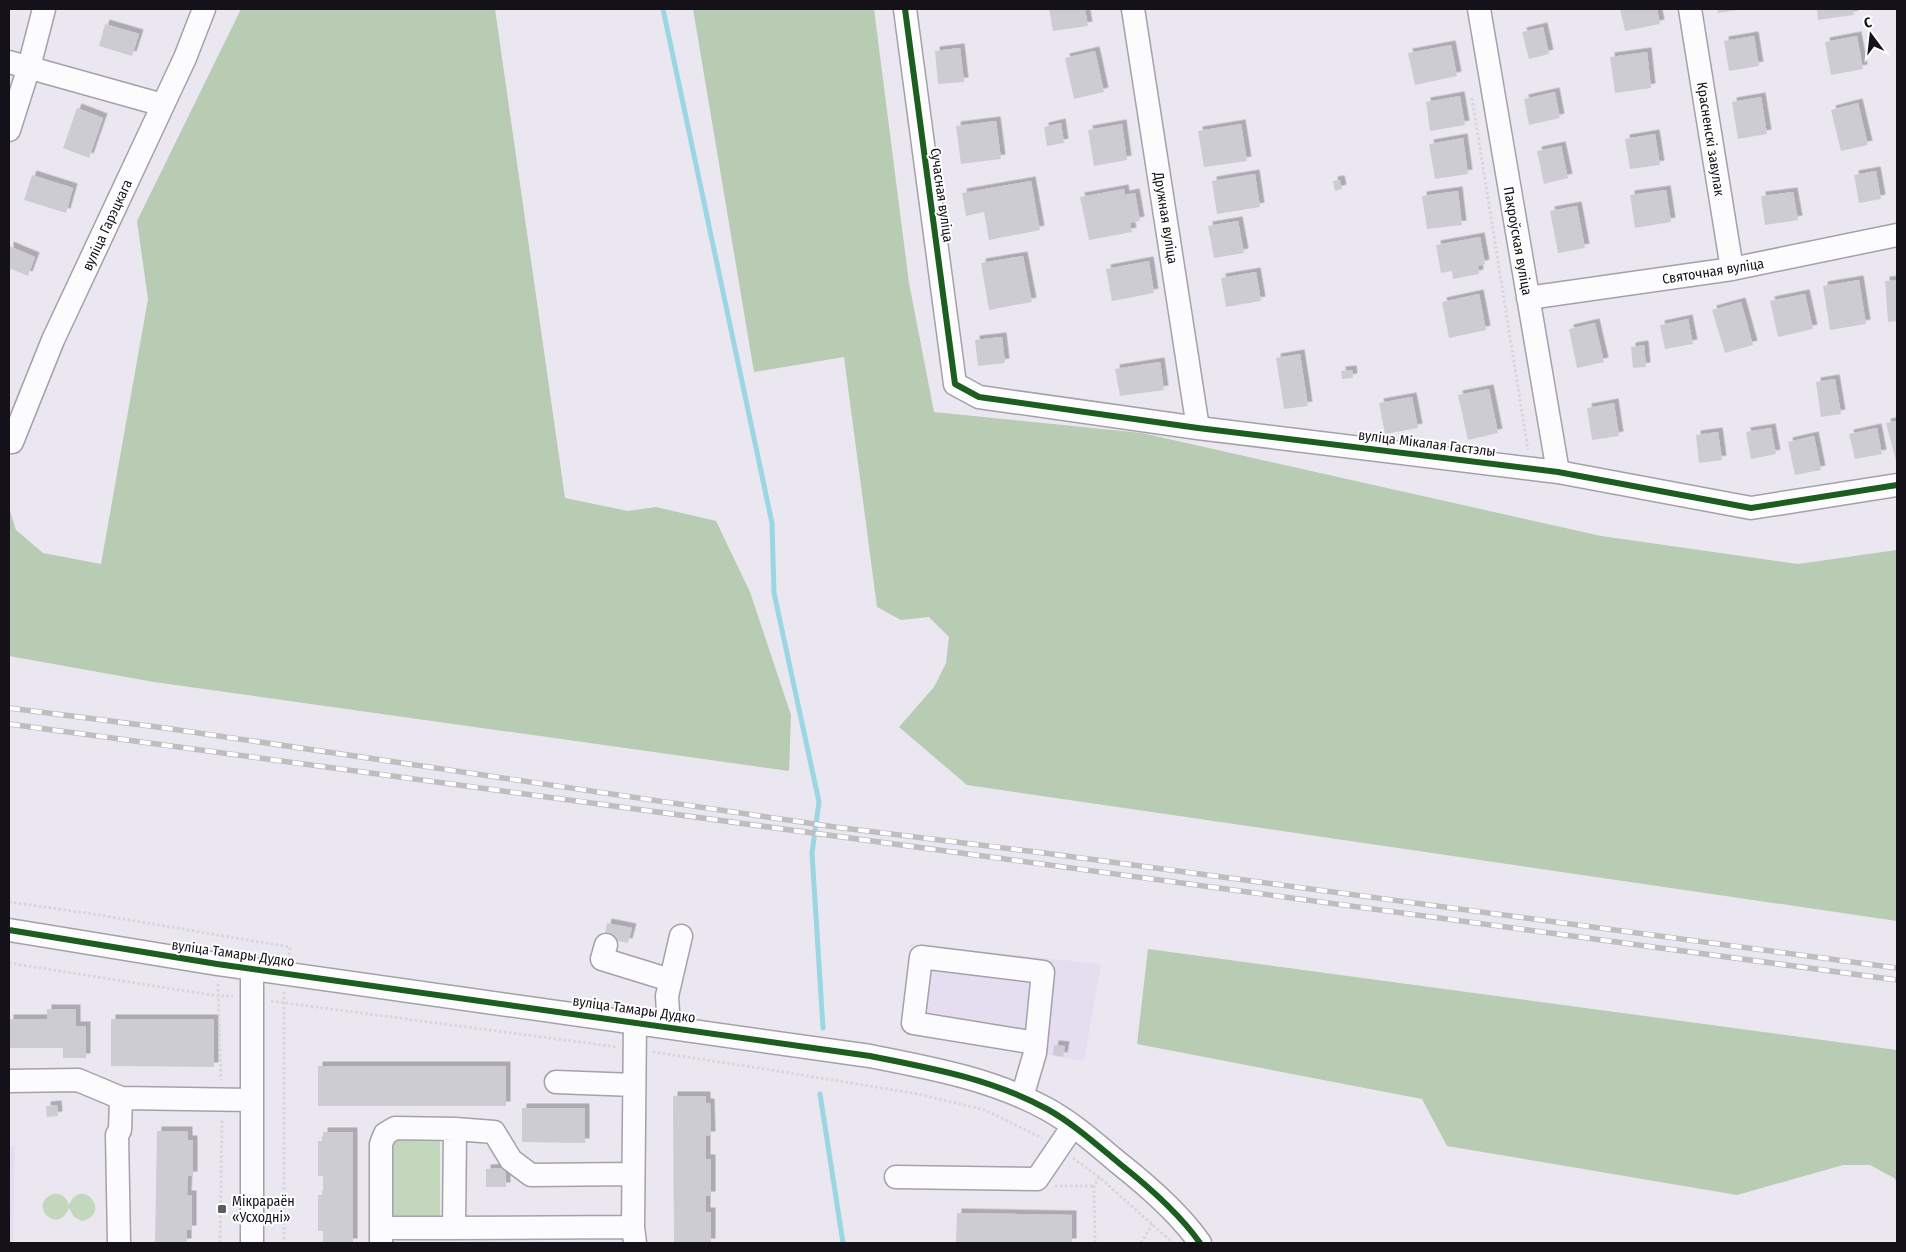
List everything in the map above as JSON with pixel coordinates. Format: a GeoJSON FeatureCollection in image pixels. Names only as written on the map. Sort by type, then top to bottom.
{"type":"FeatureCollection","features":[{"type":"Feature","properties":{"kind":"street"},"geometry":{"type":"LineString","coordinates":[[9,130],[19,65],[44,9]]}},
{"type":"Feature","properties":{"kind":"street","name":"вуліца Гарэцкага"},"geometry":{"type":"LineString","coordinates":[[10,442],[53,340],[185,58],[204,9]]}},
{"type":"Feature","properties":{"kind":"street","name":"Сучасная вуліца"},"geometry":{"type":"LineString","coordinates":[[905,9],[955,384]]}},
{"type":"Feature","properties":{"kind":"street","name":"Дружная вуліца"},"geometry":{"type":"LineString","coordinates":[[1133,9],[1198,428]]}},
{"type":"Feature","properties":{"kind":"street","name":"Пакроўская вуліца"},"geometry":{"type":"LineString","coordinates":[[1479,9],[1558,472]]}},
{"type":"Feature","properties":{"kind":"street","name":"Красненскі завулак"},"geometry":{"type":"LineString","coordinates":[[1690,9],[1732,270]]}},
{"type":"Feature","properties":{"kind":"street"},"geometry":{"type":"LineString","coordinates":[[19,65],[163,105]]}},
{"type":"Feature","properties":{"kind":"street","name":"Святочная вуліца"},"geometry":{"type":"LineString","coordinates":[[1528,298],[1732,270],[1897,236]]}},
{"type":"Feature","properties":{"kind":"street","name":"вуліца Мікалая Гастэлы"},"geometry":{"type":"LineString","coordinates":[[955,384],[979,396],[1198,428],[1558,472],[1751,508],[1897,485]]}},
{"type":"Feature","properties":{"kind":"street","name":"вуліца Тамары Дудко"},"geometry":{"type":"LineString","coordinates":[[9,930],[286,973],[870,1056],[949,1072],[988,1083],[1022,1097],[1048,1110],[1073,1126],[1147,1185],[1193,1233],[1200,1243]]}},
{"type":"Feature","properties":{"kind":"street"},"geometry":{"type":"LineString","coordinates":[[669,1027],[667,996],[681,936]]}},
{"type":"Feature","properties":{"kind":"street"},"geometry":{"type":"LineString","coordinates":[[606,945],[602,959],[670,980]]}},
{"type":"Feature","properties":{"kind":"street"},"geometry":{"type":"LineString","coordinates":[[1022,1097],[1036,1053],[1043,972],[921,957],[914,1023],[1036,1043]]}},
{"type":"Feature","properties":{"kind":"street","name":"вуліца Тамары Дудко"},"geometry":{"type":"LineString","coordinates":[[252,968],[252,1243]]}},
{"type":"Feature","properties":{"kind":"street"},"geometry":{"type":"LineString","coordinates":[[633,1174],[531,1175],[511,1160],[494,1132],[395,1128],[385,1134],[381,1144],[381,1236],[454,1228],[634,1235],[635,1022]]}},
{"type":"Feature","properties":{"kind":"street"},"geometry":{"type":"LineString","coordinates":[[9,1081],[78,1080],[121,1098],[252,1100]]}},
{"type":"Feature","properties":{"kind":"street"},"geometry":{"type":"LineString","coordinates":[[556,1082],[634,1085]]}},
{"type":"Feature","properties":{"kind":"street"},"geometry":{"type":"LineString","coordinates":[[120,1243],[117,1135],[120,1130],[121,1098]]}},
{"type":"Feature","properties":{"kind":"street"},"geometry":{"type":"LineString","coordinates":[[896,1177],[1037,1179],[1073,1126]]}},
{"type":"Feature","properties":{"kind":"street"},"geometry":{"type":"LineString","coordinates":[[454,1228],[455,1129]]}},
{"type":"Feature","properties":{"kind":"path"},"geometry":{"type":"LineString","coordinates":[[1472,97],[1531,469]]}},
{"type":"Feature","properties":{"kind":"path"},"geometry":{"type":"LineString","coordinates":[[9,902],[290,947],[283,1004],[284,1243]]}},
{"type":"Feature","properties":{"kind":"path"},"geometry":{"type":"LineString","coordinates":[[9,963],[218,996],[252,997],[283,1004],[518,1032],[766,1069],[890,1090],[985,1110],[1030,1130],[1099,1177],[1173,1243]]}},
{"type":"Feature","properties":{"kind":"path"},"geometry":{"type":"LineString","coordinates":[[1095,1243],[1094,1186],[1099,1177]]}},
{"type":"Feature","properties":{"kind":"path"},"geometry":{"type":"LineString","coordinates":[[1141,1243],[1153,1224]]}},
{"type":"Feature","properties":{"kind":"shaded area"},"geometry":{"type":"Polygon","coordinates":[[[911,944],[1101,964],[1084,1061],[900,1031],[911,944]]]}},
{"type":"Feature","properties":{"kind":"shaded area"},"geometry":{"type":"Polygon","coordinates":[[[9,1146],[15,1146],[13,1243],[9,1243],[9,1146]]]}},
{"type":"Feature","properties":{"kind":"green space"},"geometry":{"type":"Polygon","coordinates":[[[241,9],[495,9],[565,498],[628,511],[656,507],[716,521],[750,592],[791,715],[789,771],[154,682],[9,656],[9,508],[16,530],[43,553],[101,564],[148,299],[137,221],[241,9]]]}},
{"type":"Feature","properties":{"kind":"green space"},"geometry":{"type":"Polygon","coordinates":[[[693,9],[874,9],[909,283],[934,412],[1142,433],[1601,536],[1798,564],[1897,550],[1897,921],[967,785],[899,727],[934,687],[946,663],[949,637],[929,617],[901,620],[877,607],[844,357],[754,372],[693,9]]]}},
{"type":"Feature","properties":{"kind":"green space"},"geometry":{"type":"Polygon","coordinates":[[[1148,949],[1897,1050],[1897,1182],[1894,1178],[1870,1165],[1843,1165],[1737,1195],[1447,1146],[1422,1099],[1137,1044],[1148,949]]]}},
{"type":"Feature","properties":{"kind":"green space"},"geometry":{"type":"Polygon","coordinates":[[[389,1138],[440,1139],[440,1216],[390,1216],[389,1138]]]}},
{"type":"Feature","properties":{"kind":"green space"},"geometry":{"type":"Polygon","coordinates":[[[53,1194],[63,1196],[69,1205],[75,1197],[81,1194],[87,1195],[95,1205],[95,1211],[91,1217],[82,1221],[74,1217],[69,1208],[64,1216],[52,1219],[47,1216],[43,1205],[46,1199],[53,1194]]]}},
{"type":"Feature","properties":{"kind":"building"},"geometry":{"type":"Polygon","coordinates":[[[1049,9],[1085,9],[1088,26],[1053,31],[1049,9]]]}},
{"type":"Feature","properties":{"kind":"building"},"geometry":{"type":"Polygon","coordinates":[[[1620,9],[1657,9],[1660,24],[1625,31],[1620,9]]]}},
{"type":"Feature","properties":{"kind":"building"},"geometry":{"type":"Polygon","coordinates":[[[1717,9],[1737,9],[1737,10],[1718,13],[1717,9]]]}},
{"type":"Feature","properties":{"kind":"building"},"geometry":{"type":"Polygon","coordinates":[[[1817,9],[1853,9],[1854,15],[1818,20],[1817,9]]]}},
{"type":"Feature","properties":{"kind":"building"},"geometry":{"type":"Polygon","coordinates":[[[105,24],[139,34],[132,56],[99,46],[105,24]]]}},
{"type":"Feature","properties":{"kind":"building"},"geometry":{"type":"Polygon","coordinates":[[[1543,27],[1549,54],[1529,59],[1522,32],[1543,27]]]}},
{"type":"Feature","properties":{"kind":"building"},"geometry":{"type":"Polygon","coordinates":[[[1754,36],[1759,66],[1729,71],[1724,41],[1754,36]]]}},
{"type":"Feature","properties":{"kind":"building"},"geometry":{"type":"Polygon","coordinates":[[[1857,36],[1863,69],[1831,75],[1825,42],[1857,36]]]}},
{"type":"Feature","properties":{"kind":"building"},"geometry":{"type":"Polygon","coordinates":[[[1451,45],[1457,76],[1415,85],[1408,53],[1451,45]]]}},
{"type":"Feature","properties":{"kind":"building"},"geometry":{"type":"Polygon","coordinates":[[[960,48],[964,82],[938,84],[935,51],[960,48]]]}},
{"type":"Feature","properties":{"kind":"building"},"geometry":{"type":"Polygon","coordinates":[[[1095,51],[1104,92],[1074,99],[1065,58],[1095,51]]]}},
{"type":"Feature","properties":{"kind":"building"},"geometry":{"type":"Polygon","coordinates":[[[1647,52],[1651,88],[1615,93],[1610,57],[1647,52]]]}},
{"type":"Feature","properties":{"kind":"building"},"geometry":{"type":"Polygon","coordinates":[[[1555,92],[1560,118],[1529,125],[1524,99],[1555,92]]]}},
{"type":"Feature","properties":{"kind":"building"},"geometry":{"type":"Polygon","coordinates":[[[1460,96],[1465,125],[1430,131],[1426,102],[1460,96]]]}},
{"type":"Feature","properties":{"kind":"building"},"geometry":{"type":"Polygon","coordinates":[[[1761,97],[1767,134],[1738,139],[1732,102],[1761,97]]]}},
{"type":"Feature","properties":{"kind":"building"},"geometry":{"type":"Polygon","coordinates":[[[1858,103],[1868,145],[1841,151],[1831,110],[1858,103]]]}},
{"type":"Feature","properties":{"kind":"building"},"geometry":{"type":"Polygon","coordinates":[[[77,108],[103,118],[89,158],[63,148],[77,108]]]}},
{"type":"Feature","properties":{"kind":"building"},"geometry":{"type":"Polygon","coordinates":[[[996,121],[1001,159],[961,164],[956,126],[996,121]]]}},
{"type":"Feature","properties":{"kind":"building"},"geometry":{"type":"Polygon","coordinates":[[[1061,123],[1064,143],[1047,146],[1044,127],[1061,123]]]}},
{"type":"Feature","properties":{"kind":"building"},"geometry":{"type":"Polygon","coordinates":[[[1122,124],[1127,160],[1094,166],[1088,130],[1122,124]]]}},
{"type":"Feature","properties":{"kind":"building"},"geometry":{"type":"Polygon","coordinates":[[[1241,124],[1247,161],[1204,167],[1198,131],[1241,124]]]}},
{"type":"Feature","properties":{"kind":"building"},"geometry":{"type":"Polygon","coordinates":[[[1655,134],[1660,165],[1630,169],[1625,139],[1655,134]]]}},
{"type":"Feature","properties":{"kind":"building"},"geometry":{"type":"Polygon","coordinates":[[[1463,138],[1468,174],[1435,179],[1429,144],[1463,138]]]}},
{"type":"Feature","properties":{"kind":"building"},"geometry":{"type":"Polygon","coordinates":[[[1561,146],[1568,178],[1544,184],[1537,151],[1561,146]]]}},
{"type":"Feature","properties":{"kind":"building"},"geometry":{"type":"Polygon","coordinates":[[[1876,171],[1881,199],[1859,203],[1854,175],[1876,171]]]}},
{"type":"Feature","properties":{"kind":"building"},"geometry":{"type":"Polygon","coordinates":[[[1255,174],[1260,207],[1217,214],[1212,181],[1255,174]]]}},
{"type":"Feature","properties":{"kind":"building"},"geometry":{"type":"Polygon","coordinates":[[[32,175],[73,188],[66,213],[24,200],[32,175]]]}},
{"type":"Feature","properties":{"kind":"building"},"geometry":{"type":"Polygon","coordinates":[[[1340,180],[1342,189],[1335,191],[1333,181],[1340,180]]]}},
{"type":"Feature","properties":{"kind":"building"},"geometry":{"type":"Polygon","coordinates":[[[1031,181],[1040,230],[989,240],[984,212],[966,216],[962,193],[1031,181]]]}},
{"type":"Feature","properties":{"kind":"building"},"geometry":{"type":"Polygon","coordinates":[[[1124,189],[1125,195],[1135,193],[1140,221],[1130,223],[1132,232],[1089,240],[1080,197],[1124,189]]]}},
{"type":"Feature","properties":{"kind":"building"},"geometry":{"type":"Polygon","coordinates":[[[1666,190],[1671,222],[1635,228],[1630,195],[1666,190]]]}},
{"type":"Feature","properties":{"kind":"building"},"geometry":{"type":"Polygon","coordinates":[[[1458,191],[1462,225],[1427,229],[1422,196],[1458,191]]]}},
{"type":"Feature","properties":{"kind":"building"},"geometry":{"type":"Polygon","coordinates":[[[1793,192],[1798,220],[1765,225],[1761,196],[1793,192]]]}},
{"type":"Feature","properties":{"kind":"building"},"geometry":{"type":"Polygon","coordinates":[[[1577,206],[1585,248],[1558,253],[1550,211],[1577,206]]]}},
{"type":"Feature","properties":{"kind":"building"},"geometry":{"type":"Polygon","coordinates":[[[1238,221],[1244,253],[1214,258],[1208,226],[1238,221]]]}},
{"type":"Feature","properties":{"kind":"building"},"geometry":{"type":"Polygon","coordinates":[[[1480,237],[1485,264],[1478,266],[1479,274],[1453,279],[1452,271],[1441,273],[1436,245],[1480,237]]]}},
{"type":"Feature","properties":{"kind":"building"},"geometry":{"type":"Polygon","coordinates":[[[9,246],[35,257],[28,276],[9,268],[9,246]]]}},
{"type":"Feature","properties":{"kind":"building"},"geometry":{"type":"Polygon","coordinates":[[[1023,256],[1032,302],[989,310],[981,263],[1023,256]]]}},
{"type":"Feature","properties":{"kind":"building"},"geometry":{"type":"Polygon","coordinates":[[[1149,261],[1154,293],[1112,301],[1106,269],[1149,261]]]}},
{"type":"Feature","properties":{"kind":"building"},"geometry":{"type":"Polygon","coordinates":[[[1256,272],[1261,301],[1226,307],[1221,278],[1256,272]]]}},
{"type":"Feature","properties":{"kind":"building"},"geometry":{"type":"Polygon","coordinates":[[[1859,280],[1866,324],[1830,330],[1823,286],[1859,280]]]}},
{"type":"Feature","properties":{"kind":"building"},"geometry":{"type":"Polygon","coordinates":[[[1897,280],[1897,321],[1888,322],[1885,281],[1897,280]]]}},
{"type":"Feature","properties":{"kind":"building"},"geometry":{"type":"Polygon","coordinates":[[[1479,294],[1486,330],[1449,338],[1442,302],[1479,294]]]}},
{"type":"Feature","properties":{"kind":"building"},"geometry":{"type":"Polygon","coordinates":[[[1805,294],[1813,329],[1778,337],[1770,301],[1805,294]]]}},
{"type":"Feature","properties":{"kind":"building"},"geometry":{"type":"Polygon","coordinates":[[[1741,302],[1753,345],[1725,353],[1712,310],[1741,302]]]}},
{"type":"Feature","properties":{"kind":"building"},"geometry":{"type":"Polygon","coordinates":[[[1688,319],[1693,344],[1665,349],[1660,325],[1688,319]]]}},
{"type":"Feature","properties":{"kind":"building"},"geometry":{"type":"Polygon","coordinates":[[[1595,323],[1604,362],[1577,368],[1569,329],[1595,323]]]}},
{"type":"Feature","properties":{"kind":"building"},"geometry":{"type":"Polygon","coordinates":[[[1002,337],[1005,363],[978,366],[975,340],[1002,337]]]}},
{"type":"Feature","properties":{"kind":"building"},"geometry":{"type":"Polygon","coordinates":[[[1644,345],[1646,367],[1633,368],[1631,347],[1644,345]]]}},
{"type":"Feature","properties":{"kind":"building"},"geometry":{"type":"Polygon","coordinates":[[[1300,354],[1308,406],[1284,409],[1276,358],[1300,354]]]}},
{"type":"Feature","properties":{"kind":"building"},"geometry":{"type":"Polygon","coordinates":[[[1160,362],[1164,390],[1120,396],[1115,369],[1160,362]]]}},
{"type":"Feature","properties":{"kind":"building"},"geometry":{"type":"Polygon","coordinates":[[[1352,370],[1353,378],[1342,379],[1341,371],[1352,370]]]}},
{"type":"Feature","properties":{"kind":"building"},"geometry":{"type":"Polygon","coordinates":[[[1835,379],[1841,414],[1821,417],[1816,382],[1835,379]]]}},
{"type":"Feature","properties":{"kind":"building"},"geometry":{"type":"Polygon","coordinates":[[[1489,389],[1498,433],[1468,440],[1458,395],[1489,389]]]}},
{"type":"Feature","properties":{"kind":"building"},"geometry":{"type":"Polygon","coordinates":[[[1412,397],[1418,428],[1385,434],[1379,403],[1412,397]]]}},
{"type":"Feature","properties":{"kind":"building"},"geometry":{"type":"Polygon","coordinates":[[[1614,403],[1619,436],[1592,440],[1587,408],[1614,403]]]}},
{"type":"Feature","properties":{"kind":"building"},"geometry":{"type":"Polygon","coordinates":[[[1897,421],[1897,460],[1896,461],[1886,423],[1897,421]]]}},
{"type":"Feature","properties":{"kind":"building"},"geometry":{"type":"Polygon","coordinates":[[[1771,428],[1776,454],[1751,459],[1746,432],[1771,428]]]}},
{"type":"Feature","properties":{"kind":"building"},"geometry":{"type":"Polygon","coordinates":[[[1877,428],[1882,454],[1855,459],[1849,434],[1877,428]]]}},
{"type":"Feature","properties":{"kind":"building"},"geometry":{"type":"Polygon","coordinates":[[[1718,432],[1722,460],[1699,463],[1696,435],[1718,432]]]}},
{"type":"Feature","properties":{"kind":"building"},"geometry":{"type":"Polygon","coordinates":[[[1814,436],[1821,470],[1795,475],[1788,442],[1814,436]]]}},
{"type":"Feature","properties":{"kind":"building"},"geometry":{"type":"Polygon","coordinates":[[[607,923],[632,928],[628,943],[604,938],[607,923]]]}},
{"type":"Feature","properties":{"kind":"building"},"geometry":{"type":"Polygon","coordinates":[[[47,1009],[76,1009],[76,1026],[86,1026],[86,1058],[63,1058],[63,1048],[9,1048],[9,1019],[47,1019],[47,1009]]]}},
{"type":"Feature","properties":{"kind":"building"},"geometry":{"type":"Polygon","coordinates":[[[111,1019],[214,1019],[214,1067],[111,1066],[111,1019]]]}},
{"type":"Feature","properties":{"kind":"building"},"geometry":{"type":"Polygon","coordinates":[[[1054,1045],[1065,1046],[1063,1057],[1053,1055],[1054,1045]]]}},
{"type":"Feature","properties":{"kind":"building"},"geometry":{"type":"Polygon","coordinates":[[[318,1066],[506,1066],[506,1106],[318,1106],[318,1066]]]}},
{"type":"Feature","properties":{"kind":"building"},"geometry":{"type":"Polygon","coordinates":[[[673,1096],[706,1096],[706,1103],[710,1103],[711,1136],[706,1136],[706,1159],[711,1159],[711,1196],[706,1196],[706,1212],[711,1212],[711,1243],[674,1243],[673,1096]]]}},
{"type":"Feature","properties":{"kind":"building"},"geometry":{"type":"Polygon","coordinates":[[[57,1105],[58,1116],[47,1117],[46,1106],[57,1105]]]}},
{"type":"Feature","properties":{"kind":"building"},"geometry":{"type":"Polygon","coordinates":[[[522,1108],[585,1108],[585,1143],[522,1142],[522,1108]]]}},
{"type":"Feature","properties":{"kind":"building"},"geometry":{"type":"Polygon","coordinates":[[[157,1131],[188,1131],[188,1140],[193,1140],[193,1176],[188,1176],[187,1195],[192,1195],[192,1230],[187,1230],[187,1243],[155,1243],[157,1131]]]}},
{"type":"Feature","properties":{"kind":"building"},"geometry":{"type":"Polygon","coordinates":[[[323,1132],[353,1132],[353,1243],[323,1243],[323,1231],[318,1231],[318,1195],[323,1195],[323,1176],[318,1176],[318,1141],[323,1141],[323,1132]]]}},
{"type":"Feature","properties":{"kind":"building"},"geometry":{"type":"Polygon","coordinates":[[[506,1168],[506,1187],[486,1187],[486,1169],[506,1168]]]}},
{"type":"Feature","properties":{"kind":"building"},"geometry":{"type":"Polygon","coordinates":[[[957,1213],[1072,1215],[1072,1243],[956,1243],[957,1213]]]}},
{"type":"Feature","properties":{"kind":"waterway"},"geometry":{"type":"LineString","coordinates":[[663,9],[772,523],[774,593],[819,802],[812,853],[823,1028]]}},
{"type":"Feature","properties":{"kind":"waterway"},"geometry":{"type":"LineString","coordinates":[[820,1094],[843,1243]]}},
{"type":"Feature","properties":{"kind":"railway"},"geometry":{"type":"LineString","coordinates":[[9,708],[165,728],[835,827],[1037,852],[1897,968]]}},
{"type":"Feature","properties":{"kind":"railway"},"geometry":{"type":"LineString","coordinates":[[9,724],[1897,980]]}},
{"type":"Feature","properties":{"kind":"cycle path"},"geometry":{"type":"LineString","coordinates":[[905,9],[955,384],[979,397],[1198,428],[1558,472],[1751,508],[1897,485]]}},
{"type":"Feature","properties":{"kind":"cycle path"},"geometry":{"type":"LineString","coordinates":[[9,930],[217,964],[870,1056],[961,1076],[1005,1090],[1047,1109],[1067,1121],[1153,1191],[1183,1221],[1200,1243]]}},
{"type":"Feature","properties":{"kind":"place","name":"Мікрараён «Усходні»"},"geometry":{"type":"Point","coordinates":[222,1209]}}]}
